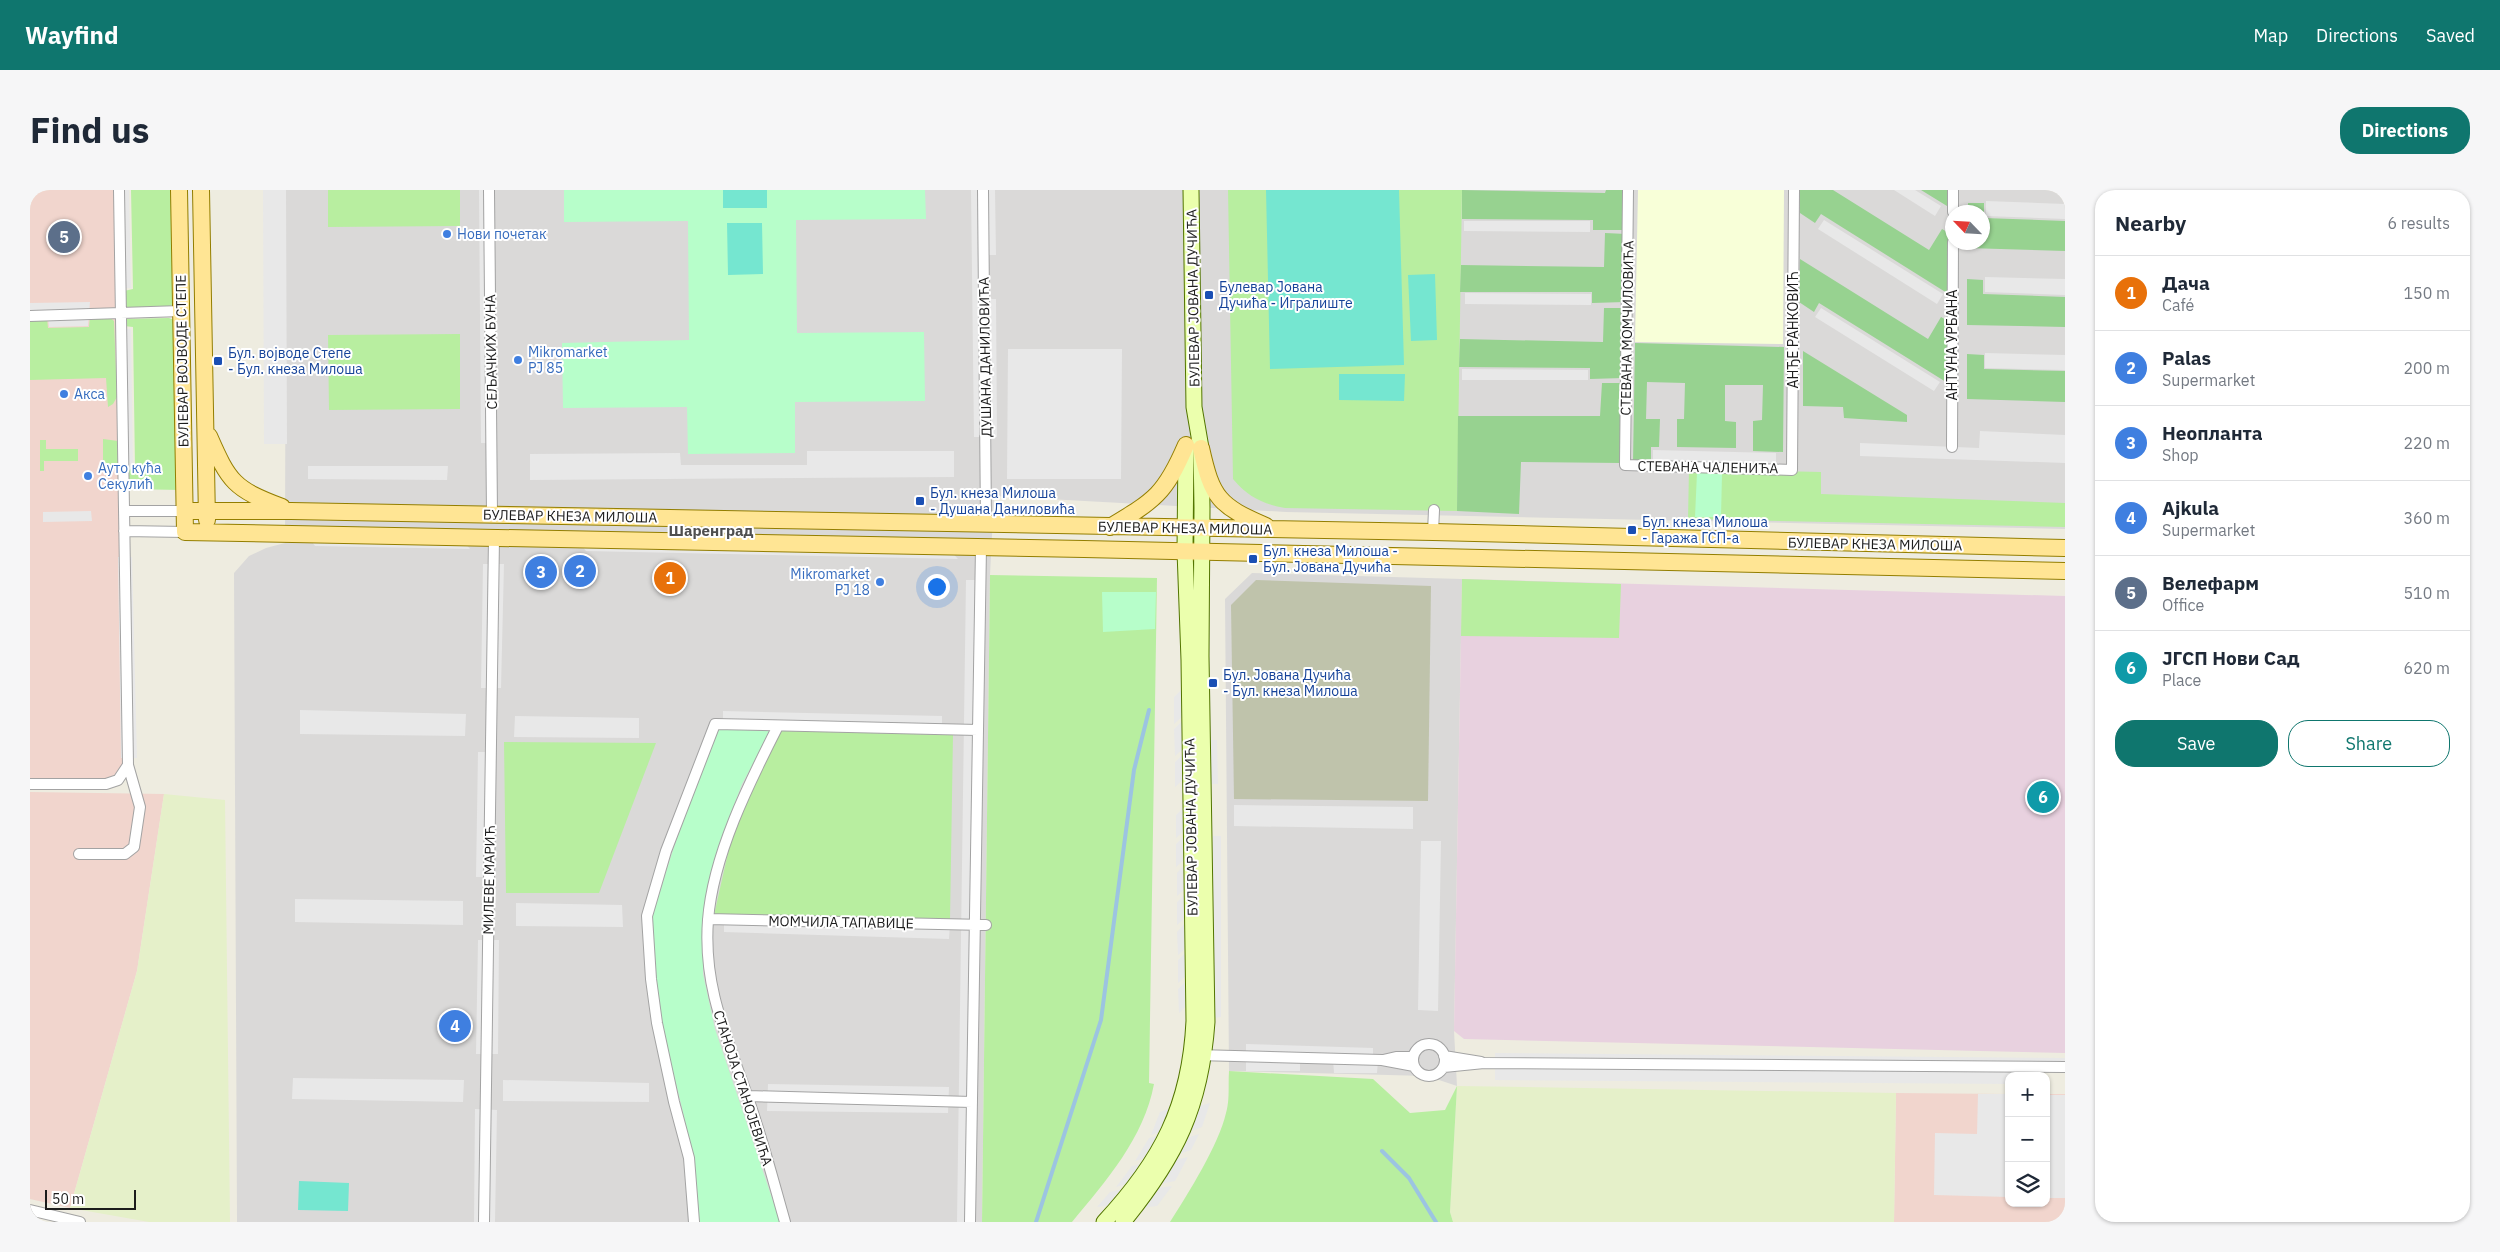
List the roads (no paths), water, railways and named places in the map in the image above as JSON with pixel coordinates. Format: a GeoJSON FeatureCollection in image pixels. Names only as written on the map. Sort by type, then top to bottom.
{"type":"FeatureCollection","features":[{"type":"Feature","properties":{"kind":"main road","name":"БУЛЕВАР ВОЈВОДЕ СТЕПЕ"},"geometry":{"type":"LineString","coordinates":[[179,190],[185,532]]}},
{"type":"Feature","properties":{"kind":"main road","name":"БУЛЕВАР ВОЈВОДЕ СТЕПЕ"},"geometry":{"type":"LineString","coordinates":[[201,190],[207,532]]}},
{"type":"Feature","properties":{"kind":"main road"},"geometry":{"type":"LineString","coordinates":[[205,428],[226,472],[242,491],[291,511]]}},
{"type":"Feature","properties":{"kind":"main road"},"geometry":{"type":"LineString","coordinates":[[1110,527],[1158,495],[1193,446],[1219,498],[1233,510],[1275,530]]}},
{"type":"Feature","properties":{"kind":"main road","name":"БУЛЕВАР КНЕЗА МИЛОША"},"geometry":{"type":"LineString","coordinates":[[185,511],[291,511],[1433,532],[2065,548]]}},
{"type":"Feature","properties":{"kind":"main road","name":"БУЛЕВАР КНЕЗА МИЛОША"},"geometry":{"type":"LineString","coordinates":[[185,532],[1202,551],[2065,571]]}},
{"type":"Feature","properties":{"kind":"main road"},"geometry":{"type":"LineString","coordinates":[[1693,539],[1693,562]]}},
{"type":"Feature","properties":{"kind":"street"},"geometry":{"type":"LineString","coordinates":[[79,854],[116,856],[125,854],[134,847],[140,807],[128,765],[119,190]]}},
{"type":"Feature","properties":{"kind":"street","name":"СЕЉАЧКИХ БУНА"},"geometry":{"type":"LineString","coordinates":[[489,190],[492,515]]}},
{"type":"Feature","properties":{"kind":"street","name":"ДУШАНА ДАНИЛОВИЋА"},"geometry":{"type":"LineString","coordinates":[[983,190],[986,524]]}},
{"type":"Feature","properties":{"kind":"street","name":"БУЛЕВАР ЈОВАНА ДУЧИЋА"},"geometry":{"type":"LineString","coordinates":[[1123,1222],[1161,1172],[1179,1140],[1195,1100],[1198,1055],[1194,1021],[1185,551],[1194,407],[1191,190]]}},
{"type":"Feature","properties":{"kind":"street","name":"СТЕВАНА МОМЧИЛОВИЋА"},"geometry":{"type":"LineString","coordinates":[[1625,465],[1628,190]]}},
{"type":"Feature","properties":{"kind":"street","name":"АНЂЕ РАНКОВИЋ"},"geometry":{"type":"LineString","coordinates":[[1792,470],[1794,190]]}},
{"type":"Feature","properties":{"kind":"street"},"geometry":{"type":"LineString","coordinates":[[1953,190],[1953,205]]}},
{"type":"Feature","properties":{"kind":"street","name":"АНТУНА УРБАНА"},"geometry":{"type":"LineString","coordinates":[[1952,447],[1953,250]]}},
{"type":"Feature","properties":{"kind":"street"},"geometry":{"type":"LineString","coordinates":[[30,316],[181,311]]}},
{"type":"Feature","properties":{"kind":"street","name":"БУЛЕВАР ЈОВАНА ДУЧИЋА"},"geometry":{"type":"LineString","coordinates":[[1104,1222],[1136,1186],[1163,1144],[1180,1103],[1189,1071],[1198,1055],[1207,1022],[1202,528],[1193,446]]}},
{"type":"Feature","properties":{"kind":"street","name":"СТЕВАНА ЧАЛЕНИЋА"},"geometry":{"type":"LineString","coordinates":[[1625,465],[1792,470]]}},
{"type":"Feature","properties":{"kind":"street"},"geometry":{"type":"LineString","coordinates":[[1433,532],[1434,510]]}},
{"type":"Feature","properties":{"kind":"street"},"geometry":{"type":"LineString","coordinates":[[124,511],[185,511]]}},
{"type":"Feature","properties":{"kind":"street"},"geometry":{"type":"LineString","coordinates":[[124,532],[185,532]]}},
{"type":"Feature","properties":{"kind":"street","name":"МИЛЕВЕ МАРИЋ"},"geometry":{"type":"LineString","coordinates":[[484,1222],[494,538]]}},
{"type":"Feature","properties":{"kind":"street"},"geometry":{"type":"LineString","coordinates":[[970,1222],[981,547]]}},
{"type":"Feature","properties":{"kind":"street"},"geometry":{"type":"LineString","coordinates":[[694,1222],[689,1158],[674,1102],[655,1005],[647,916],[666,850],[715,724],[978,730]]}},
{"type":"Feature","properties":{"kind":"street","name":"СТАНОЈА СТАНОЈЕВИЋА"},"geometry":{"type":"LineString","coordinates":[[778,726],[747,787],[726,844],[708,920],[708,972],[721,1027],[748,1096],[786,1222]]}},
{"type":"Feature","properties":{"kind":"street"},"geometry":{"type":"LineString","coordinates":[[30,784],[106,784],[118,780],[128,765]]}},
{"type":"Feature","properties":{"kind":"street","name":"МОМЧИЛА ТАПАВИЦЕ"},"geometry":{"type":"LineString","coordinates":[[708,920],[986,925]]}},
{"type":"Feature","properties":{"kind":"street"},"geometry":{"type":"LineString","coordinates":[[1444,1067],[1444,1056],[1438,1047],[1428,1044],[1418,1048],[1414,1061],[1418,1073],[1426,1076],[1436,1075],[1444,1067],[1484,1063],[2065,1067]]}},
{"type":"Feature","properties":{"kind":"street"},"geometry":{"type":"LineString","coordinates":[[1198,1055],[1382,1060],[1396,1057],[1414,1061]]}},
{"type":"Feature","properties":{"kind":"street"},"geometry":{"type":"LineString","coordinates":[[1444,1056],[1484,1063]]}},
{"type":"Feature","properties":{"kind":"street"},"geometry":{"type":"LineString","coordinates":[[748,1096],[972,1102]]}},
{"type":"Feature","properties":{"kind":"street"},"geometry":{"type":"LineString","coordinates":[[30,1210],[80,1222]]}},
{"type":"Feature","properties":{"kind":"waterway"},"geometry":{"type":"LineString","coordinates":[[1036,1222],[1101,1020],[1134,770],[1149,710]]}},
{"type":"Feature","properties":{"kind":"waterway"},"geometry":{"type":"LineString","coordinates":[[1382,1151],[1409,1178],[1436,1222]]}},
{"type":"Feature","properties":{"kind":"place","name":"Нови почетак"},"geometry":{"type":"Point","coordinates":[447,234]}},
{"type":"Feature","properties":{"kind":"place","name":"Велефарм"},"geometry":{"type":"Point","coordinates":[64,237]}},
{"type":"Feature","properties":{"kind":"place","name":"Булевар Јована Дучића - Игралиште"},"geometry":{"type":"Point","coordinates":[1209,295]}},
{"type":"Feature","properties":{"kind":"place","name":"Mikromarket PJ 85"},"geometry":{"type":"Point","coordinates":[518,360]}},
{"type":"Feature","properties":{"kind":"place","name":"Бул. војводе Степе - Бул. кнеза Милоша"},"geometry":{"type":"Point","coordinates":[218,361]}},
{"type":"Feature","properties":{"kind":"place","name":"Акса"},"geometry":{"type":"Point","coordinates":[64,394]}},
{"type":"Feature","properties":{"kind":"place","name":"Ауто кућа Секулић"},"geometry":{"type":"Point","coordinates":[88,476]}},
{"type":"Feature","properties":{"kind":"place","name":"Бул. кнеза Милоша - Душана Даниловића"},"geometry":{"type":"Point","coordinates":[920,501]}},
{"type":"Feature","properties":{"kind":"place","name":"Бул. кнеза Милоша - Гаража ГСП-а"},"geometry":{"type":"Point","coordinates":[1632,530]}},
{"type":"Feature","properties":{"kind":"place","name":"Бул. кнеза Милоша - Бул. Јована Дучића"},"geometry":{"type":"Point","coordinates":[1253,559]}},
{"type":"Feature","properties":{"kind":"place","name":"Palas"},"geometry":{"type":"Point","coordinates":[580,571]}},
{"type":"Feature","properties":{"kind":"place","name":"Неопланта"},"geometry":{"type":"Point","coordinates":[541,572]}},
{"type":"Feature","properties":{"kind":"place","name":"Дача"},"geometry":{"type":"Point","coordinates":[670,578]}},
{"type":"Feature","properties":{"kind":"place","name":"Mikromarket PJ 18"},"geometry":{"type":"Point","coordinates":[880,582]}},
{"type":"Feature","properties":{"kind":"place","name":"Бул. Јована Дучића - Бул. кнеза Милоша"},"geometry":{"type":"Point","coordinates":[1213,683]}},
{"type":"Feature","properties":{"kind":"place","name":"ЈГСП Нови Сад"},"geometry":{"type":"Point","coordinates":[2043,797]}},
{"type":"Feature","properties":{"kind":"place","name":"Ajkula"},"geometry":{"type":"Point","coordinates":[455,1026]}},
{"type":"Feature","properties":{"kind":"district","name":"Шаренград"},"geometry":{"type":"Point","coordinates":[711,531]}}]}
